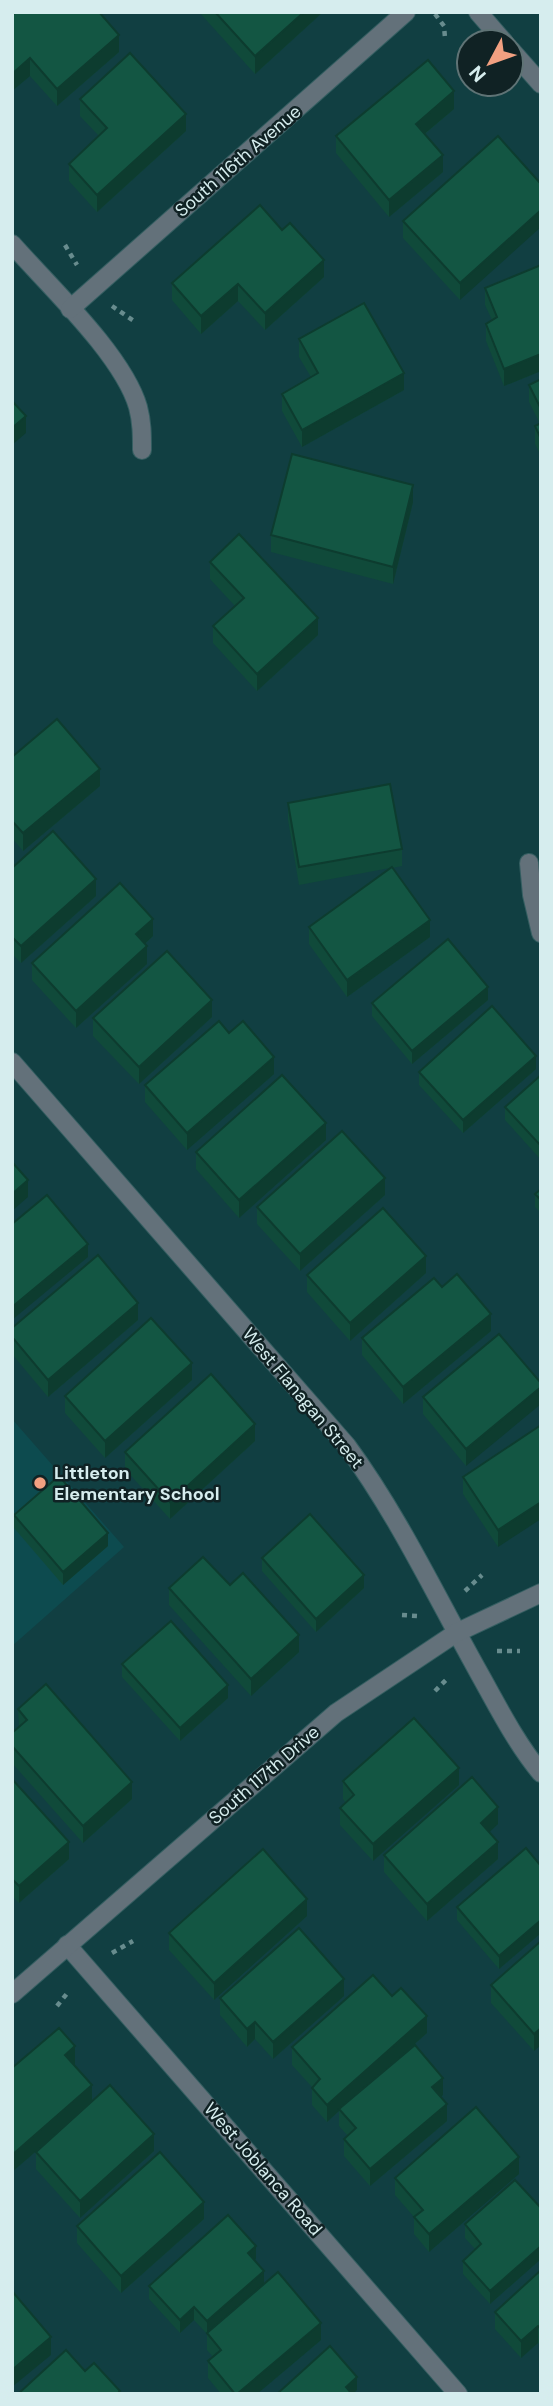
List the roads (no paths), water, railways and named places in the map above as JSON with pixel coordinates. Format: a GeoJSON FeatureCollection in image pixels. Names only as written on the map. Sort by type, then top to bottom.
{"type":"FeatureCollection","features":[{"type":"Feature","properties":{"kind":"street","name":"South 116th Avenue"},"geometry":{"type":"LineString","coordinates":[[70,309],[406,12]]}},
{"type":"Feature","properties":{"kind":"street"},"geometry":{"type":"LineString","coordinates":[[478,12],[492,28]]}},
{"type":"Feature","properties":{"kind":"street"},"geometry":{"type":"LineString","coordinates":[[525,66],[541,84]]}},
{"type":"Feature","properties":{"kind":"street"},"geometry":{"type":"LineString","coordinates":[[12,244],[114,361],[126,381],[140,416],[142,450]]}},
{"type":"Feature","properties":{"kind":"street"},"geometry":{"type":"LineString","coordinates":[[529,863],[532,895],[541,933]]}},
{"type":"Feature","properties":{"kind":"street","name":"West Flanagan Street"},"geometry":{"type":"LineString","coordinates":[[12,1062],[347,1446],[395,1516],[456,1633],[515,1737],[541,1773]]}},
{"type":"Feature","properties":{"kind":"street","name":"South 117th Drive"},"geometry":{"type":"LineString","coordinates":[[12,1994],[336,1713],[456,1633],[541,1593]]}},
{"type":"Feature","properties":{"kind":"street","name":"West Joblanca Road"},"geometry":{"type":"LineString","coordinates":[[67,1945],[458,2394]]}},
{"type":"Feature","properties":{"kind":"place","name":"Littleton Elementary School"},"geometry":{"type":"Point","coordinates":[40,1483]}}]}
